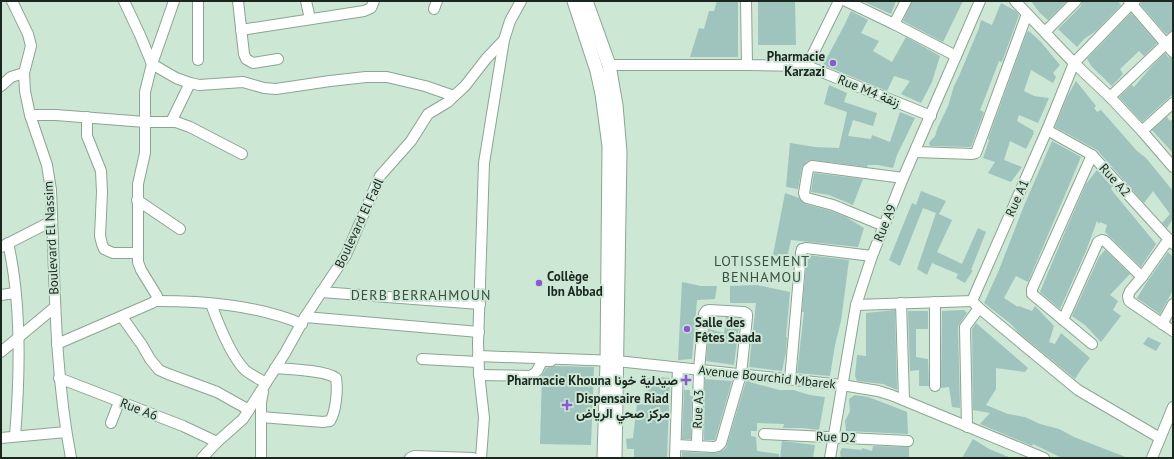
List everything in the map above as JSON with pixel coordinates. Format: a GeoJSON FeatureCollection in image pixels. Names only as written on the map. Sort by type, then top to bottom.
{"type":"FeatureCollection","features":[{"type":"Feature","properties":{"kind":"main road"},"geometry":{"type":"LineString","coordinates":[[574,1],[598,72],[608,141],[610,361],[615,458]]}},
{"type":"Feature","properties":{"kind":"main road"},"geometry":{"type":"LineString","coordinates":[[586,1],[609,65],[616,105],[620,152],[604,458]]}},
{"type":"Feature","properties":{"kind":"street","name":"Boulevard El Nassim"},"geometry":{"type":"LineString","coordinates":[[12,1],[26,30],[31,46],[24,73],[25,91],[30,115],[47,165],[51,190],[54,307],[60,378],[70,458]]}},
{"type":"Feature","properties":{"kind":"street"},"geometry":{"type":"LineString","coordinates":[[124,1],[152,64],[176,78],[190,83],[199,85],[243,82],[264,88],[276,89],[366,77],[387,77],[425,86],[454,96]]}},
{"type":"Feature","properties":{"kind":"street"},"geometry":{"type":"LineString","coordinates":[[156,301],[157,296],[141,270],[138,262],[137,200],[138,184],[144,152],[145,92],[152,64],[174,1]]}},
{"type":"Feature","properties":{"kind":"street"},"geometry":{"type":"LineString","coordinates":[[198,1],[198,60]]}},
{"type":"Feature","properties":{"kind":"street"},"geometry":{"type":"LineString","coordinates":[[238,1],[244,54],[246,59],[253,63],[278,59]]}},
{"type":"Feature","properties":{"kind":"street"},"geometry":{"type":"LineString","coordinates":[[306,1],[310,20]]}},
{"type":"Feature","properties":{"kind":"street"},"geometry":{"type":"LineString","coordinates":[[241,30],[364,11],[371,8],[374,1]]}},
{"type":"Feature","properties":{"kind":"street"},"geometry":{"type":"LineString","coordinates":[[481,458],[484,418],[478,359],[484,163],[504,40],[510,21],[521,1]]}},
{"type":"Feature","properties":{"kind":"street"},"geometry":{"type":"LineString","coordinates":[[746,1],[747,65]]}},
{"type":"Feature","properties":{"kind":"street"},"geometry":{"type":"LineString","coordinates":[[609,65],[807,66],[839,1]]}},
{"type":"Feature","properties":{"kind":"street"},"geometry":{"type":"LineString","coordinates":[[846,1],[956,56]]}},
{"type":"Feature","properties":{"kind":"street"},"geometry":{"type":"LineString","coordinates":[[894,24],[906,1]]}},
{"type":"Feature","properties":{"kind":"street","name":"Rue A9"},"geometry":{"type":"LineString","coordinates":[[830,458],[856,305],[872,256],[903,178],[916,152],[980,1]]}},
{"type":"Feature","properties":{"kind":"street"},"geometry":{"type":"LineString","coordinates":[[1015,1],[1074,63],[1110,97],[1173,166]]}},
{"type":"Feature","properties":{"kind":"street"},"geometry":{"type":"LineString","coordinates":[[1045,32],[1076,1]]}},
{"type":"Feature","properties":{"kind":"street"},"geometry":{"type":"LineString","coordinates":[[1110,97],[1171,44],[1132,2]]}},
{"type":"Feature","properties":{"kind":"street","name":"Rue A1"},"geometry":{"type":"LineString","coordinates":[[967,427],[965,327],[976,304],[1074,63],[1132,2]]}},
{"type":"Feature","properties":{"kind":"street"},"geometry":{"type":"LineString","coordinates":[[916,152],[976,153],[1027,14]]}},
{"type":"Feature","properties":{"kind":"street","name":"Boulevard El Fadl"},"geometry":{"type":"LineString","coordinates":[[202,458],[217,442],[240,423],[265,385],[321,292],[346,255],[380,176],[411,141],[428,114],[448,102],[465,86],[486,59],[504,40]]}},
{"type":"Feature","properties":{"kind":"street","name":"Rue M4 زنقة"},"geometry":{"type":"LineString","coordinates":[[807,66],[931,116]]}},
{"type":"Feature","properties":{"kind":"street"},"geometry":{"type":"LineString","coordinates":[[1,86],[11,77],[24,73]]}},
{"type":"Feature","properties":{"kind":"street"},"geometry":{"type":"LineString","coordinates":[[171,122],[190,83]]}},
{"type":"Feature","properties":{"kind":"street"},"geometry":{"type":"LineString","coordinates":[[1142,131],[1173,103]]}},
{"type":"Feature","properties":{"kind":"street"},"geometry":{"type":"LineString","coordinates":[[30,115],[180,123],[242,154]]}},
{"type":"Feature","properties":{"kind":"street"},"geometry":{"type":"LineString","coordinates":[[86,117],[87,136],[101,171],[102,192],[100,236],[102,244],[104,249],[113,253],[137,253]]}},
{"type":"Feature","properties":{"kind":"street","name":"Rue A2"},"geometry":{"type":"LineString","coordinates":[[1047,130],[1092,155],[1171,242]]}},
{"type":"Feature","properties":{"kind":"street"},"geometry":{"type":"LineString","coordinates":[[1092,155],[1032,289],[1032,294],[1035,297],[1092,344]]}},
{"type":"Feature","properties":{"kind":"street"},"geometry":{"type":"LineString","coordinates":[[884,226],[833,205],[805,196],[808,169],[812,166],[903,178]]}},
{"type":"Feature","properties":{"kind":"street"},"geometry":{"type":"LineString","coordinates":[[137,200],[180,229]]}},
{"type":"Feature","properties":{"kind":"street"},"geometry":{"type":"LineString","coordinates":[[15,436],[19,375],[19,338],[15,293],[5,245],[52,221]]}},
{"type":"Feature","properties":{"kind":"street"},"geometry":{"type":"LineString","coordinates":[[1063,320],[1098,242],[1102,240],[1105,241],[1142,277]]}},
{"type":"Feature","properties":{"kind":"street"},"geometry":{"type":"LineString","coordinates":[[1171,242],[1130,291],[1128,296],[1129,301],[1173,331]]}},
{"type":"Feature","properties":{"kind":"street"},"geometry":{"type":"LineString","coordinates":[[790,380],[802,249],[806,248],[872,256]]}},
{"type":"Feature","properties":{"kind":"street"},"geometry":{"type":"LineString","coordinates":[[321,292],[480,304]]}},
{"type":"Feature","properties":{"kind":"street"},"geometry":{"type":"LineString","coordinates":[[1,295],[15,293]]}},
{"type":"Feature","properties":{"kind":"street"},"geometry":{"type":"LineString","coordinates":[[57,344],[156,301],[244,307],[303,321],[479,332]]}},
{"type":"Feature","properties":{"kind":"street"},"geometry":{"type":"LineString","coordinates":[[934,386],[935,302]]}},
{"type":"Feature","properties":{"kind":"street"},"geometry":{"type":"LineString","coordinates":[[856,305],[935,302],[976,304],[1078,390],[1160,438]]}},
{"type":"Feature","properties":{"kind":"street"},"geometry":{"type":"LineString","coordinates":[[901,303],[904,400]]}},
{"type":"Feature","properties":{"kind":"street"},"geometry":{"type":"LineString","coordinates":[[211,304],[223,334],[239,362],[250,374],[265,385],[261,402],[261,458]]}},
{"type":"Feature","properties":{"kind":"street"},"geometry":{"type":"LineString","coordinates":[[1162,324],[1173,304]]}},
{"type":"Feature","properties":{"kind":"street"},"geometry":{"type":"LineString","coordinates":[[1,352],[54,307]]}},
{"type":"Feature","properties":{"kind":"street","name":"Rue A3"},"geometry":{"type":"LineString","coordinates":[[706,311],[744,312],[747,314],[741,374],[721,443],[718,446],[697,446],[699,370],[704,314],[706,311]]}},
{"type":"Feature","properties":{"kind":"street"},"geometry":{"type":"LineString","coordinates":[[122,317],[142,345],[150,360],[160,370],[217,392],[249,410]]}},
{"type":"Feature","properties":{"kind":"street","name":"Avenue Bourchid Mbarek"},"geometry":{"type":"LineString","coordinates":[[422,359],[610,361],[842,385],[878,391],[904,400],[1044,458]]}},
{"type":"Feature","properties":{"kind":"street"},"geometry":{"type":"LineString","coordinates":[[479,376],[531,376],[537,371],[541,362],[544,360],[610,361]]}},
{"type":"Feature","properties":{"kind":"street"},"geometry":{"type":"LineString","coordinates":[[261,417],[323,422],[330,421],[334,414],[337,384],[336,378],[320,373],[275,368]]}},
{"type":"Feature","properties":{"kind":"street"},"geometry":{"type":"LineString","coordinates":[[675,458],[678,368]]}},
{"type":"Feature","properties":{"kind":"street","name":"Rue A6"},"geometry":{"type":"LineString","coordinates":[[60,378],[183,426],[217,442]]}},
{"type":"Feature","properties":{"kind":"street"},"geometry":{"type":"LineString","coordinates":[[111,423],[119,402]]}},
{"type":"Feature","properties":{"kind":"street"},"geometry":{"type":"LineString","coordinates":[[1152,458],[1173,407]]}},
{"type":"Feature","properties":{"kind":"street"},"geometry":{"type":"LineString","coordinates":[[1,438],[66,432]]}},
{"type":"Feature","properties":{"kind":"street","name":"Rue D2"},"geometry":{"type":"LineString","coordinates":[[764,434],[908,440]]}},
{"type":"Feature","properties":{"kind":"street"},"geometry":{"type":"LineString","coordinates":[[676,444],[697,446]]}},
{"type":"Feature","properties":{"kind":"street"},"geometry":{"type":"LineString","coordinates":[[410,458],[414,456],[473,458]]}},
{"type":"Feature","properties":{"kind":"building"},"geometry":{"type":"Polygon","coordinates":[[[717,1],[738,1],[738,57],[690,57],[699,28],[704,29],[709,11],[714,11],[717,1]]]}},
{"type":"Feature","properties":{"kind":"building"},"geometry":{"type":"Polygon","coordinates":[[[758,1],[795,1],[796,45],[758,45],[758,1]]]}},
{"type":"Feature","properties":{"kind":"building"},"geometry":{"type":"Polygon","coordinates":[[[862,1],[896,1],[891,14],[862,1]]]}},
{"type":"Feature","properties":{"kind":"building"},"geometry":{"type":"Polygon","coordinates":[[[912,1],[963,1],[943,42],[903,21],[912,1]]]}},
{"type":"Feature","properties":{"kind":"building"},"geometry":{"type":"Polygon","coordinates":[[[1031,1],[1067,1],[1048,20],[1040,13],[1031,1]]]}},
{"type":"Feature","properties":{"kind":"building"},"geometry":{"type":"Polygon","coordinates":[[[1082,1],[1118,1],[1121,5],[1096,31],[1084,39],[1077,47],[1058,29],[1081,6],[1082,1]]]}},
{"type":"Feature","properties":{"kind":"building"},"geometry":{"type":"Polygon","coordinates":[[[1143,1],[1173,1],[1173,31],[1166,34],[1140,4],[1143,1]]]}},
{"type":"Feature","properties":{"kind":"building"},"geometry":{"type":"Polygon","coordinates":[[[1001,3],[1016,11],[1019,15],[1002,62],[999,61],[980,110],[984,112],[971,147],[930,146],[929,143],[935,136],[948,106],[954,86],[981,20],[992,25],[1001,3]]]}},
{"type":"Feature","properties":{"kind":"building"},"geometry":{"type":"Polygon","coordinates":[[[851,11],[868,20],[861,33],[879,41],[873,51],[892,62],[906,37],[940,56],[932,82],[921,103],[901,94],[910,81],[894,76],[887,91],[823,65],[851,11]]]}},
{"type":"Feature","properties":{"kind":"building"},"geometry":{"type":"Polygon","coordinates":[[[1131,13],[1157,43],[1144,56],[1139,51],[1120,69],[1123,74],[1112,86],[1092,67],[1087,59],[1131,13]]]}},
{"type":"Feature","properties":{"kind":"building"},"geometry":{"type":"Polygon","coordinates":[[[1029,31],[1040,41],[1060,65],[1053,73],[1056,77],[1053,83],[1031,70],[1024,91],[1034,96],[1049,98],[1038,123],[1019,115],[1017,121],[1034,131],[1034,133],[1026,149],[1010,141],[1004,160],[1022,167],[1011,182],[988,173],[995,162],[983,158],[989,140],[988,139],[1027,32],[1029,31]]]}},
{"type":"Feature","properties":{"kind":"building"},"geometry":{"type":"Polygon","coordinates":[[[1165,53],[1168,57],[1173,58],[1173,94],[1142,122],[1119,97],[1132,85],[1134,87],[1165,53]]]}},
{"type":"Feature","properties":{"kind":"building"},"geometry":{"type":"Polygon","coordinates":[[[1076,81],[1096,106],[1094,108],[1097,112],[1101,110],[1137,151],[1146,158],[1173,191],[1173,219],[1167,228],[1162,223],[1170,214],[1153,191],[1144,203],[1097,150],[1055,127],[1067,97],[1076,81]]]}},
{"type":"Feature","properties":{"kind":"building"},"geometry":{"type":"Polygon","coordinates":[[[829,85],[847,93],[844,102],[877,113],[873,126],[853,120],[848,136],[871,139],[872,135],[890,142],[900,112],[915,118],[897,155],[893,168],[878,165],[868,165],[867,167],[812,160],[808,161],[802,167],[798,189],[786,187],[790,143],[815,147],[839,148],[847,112],[824,104],[829,85]]]}},
{"type":"Feature","properties":{"kind":"building"},"geometry":{"type":"Polygon","coordinates":[[[1167,117],[1170,121],[1173,119],[1173,153],[1152,130],[1167,117]]]}},
{"type":"Feature","properties":{"kind":"building"},"geometry":{"type":"Polygon","coordinates":[[[1052,141],[1081,157],[1028,282],[1016,276],[1004,298],[1018,307],[1019,306],[1032,311],[1035,306],[1054,326],[1049,342],[1055,344],[1061,333],[1090,358],[1075,379],[984,303],[1052,141]]]}},
{"type":"Feature","properties":{"kind":"building"},"geometry":{"type":"Polygon","coordinates":[[[1097,170],[1156,244],[1141,267],[1105,232],[1107,225],[1100,222],[1099,224],[1097,221],[1086,251],[1060,309],[1040,292],[1086,184],[1097,170]]]}},
{"type":"Feature","properties":{"kind":"building"},"geometry":{"type":"Polygon","coordinates":[[[814,173],[863,179],[853,205],[829,195],[811,192],[814,173]]]}},
{"type":"Feature","properties":{"kind":"building"},"geometry":{"type":"Polygon","coordinates":[[[921,191],[946,201],[939,214],[952,220],[937,252],[962,264],[978,228],[986,232],[971,270],[973,270],[965,283],[956,278],[958,274],[932,263],[927,275],[917,269],[936,213],[923,208],[900,266],[889,260],[912,203],[916,205],[921,191]]]}},
{"type":"Feature","properties":{"kind":"building"},"geometry":{"type":"Polygon","coordinates":[[[785,193],[799,198],[805,204],[846,217],[864,228],[858,247],[791,240],[787,258],[773,255],[785,193]]]}},
{"type":"Feature","properties":{"kind":"building"},"geometry":{"type":"Polygon","coordinates":[[[1105,250],[1130,274],[1110,295],[1118,301],[1113,310],[1121,316],[1101,342],[1085,325],[1072,316],[1099,257],[1105,250]]]}},
{"type":"Feature","properties":{"kind":"building"},"geometry":{"type":"Polygon","coordinates":[[[1168,252],[1173,257],[1173,290],[1160,314],[1137,298],[1168,252]]]}},
{"type":"Feature","properties":{"kind":"building"},"geometry":{"type":"Polygon","coordinates":[[[807,255],[849,260],[841,321],[830,376],[797,373],[804,312],[802,312],[807,255]]]}},
{"type":"Feature","properties":{"kind":"building","name":"Salle des Fêtes Saada"},"geometry":{"type":"Polygon","coordinates":[[[682,282],[701,286],[717,286],[715,299],[697,300],[692,359],[678,360],[682,282]]]}},
{"type":"Feature","properties":{"kind":"building"},"geometry":{"type":"Polygon","coordinates":[[[757,285],[790,292],[786,352],[782,371],[749,367],[756,303],[730,303],[730,286],[757,285]]]}},
{"type":"Feature","properties":{"kind":"building"},"geometry":{"type":"Polygon","coordinates":[[[895,310],[897,390],[883,384],[857,381],[855,376],[857,355],[866,356],[866,313],[895,310]]]}},
{"type":"Feature","properties":{"kind":"building"},"geometry":{"type":"Polygon","coordinates":[[[964,310],[967,313],[958,327],[960,408],[952,407],[949,387],[941,388],[942,311],[964,310]]]}},
{"type":"Feature","properties":{"kind":"building"},"geometry":{"type":"Polygon","coordinates":[[[908,311],[928,311],[928,329],[916,329],[916,357],[928,359],[929,386],[919,386],[919,370],[910,371],[908,311]]]}},
{"type":"Feature","properties":{"kind":"building"},"geometry":{"type":"Polygon","coordinates":[[[726,317],[740,318],[734,365],[706,361],[709,329],[724,333],[726,317]]]}},
{"type":"Feature","properties":{"kind":"building"},"geometry":{"type":"Polygon","coordinates":[[[976,323],[1028,368],[1025,372],[996,368],[996,389],[986,405],[1008,414],[1025,417],[1040,424],[1059,429],[1074,437],[1128,458],[1062,458],[1033,444],[1032,446],[980,424],[990,413],[973,410],[972,329],[976,323]]]}},
{"type":"Feature","properties":{"kind":"building"},"geometry":{"type":"Polygon","coordinates":[[[1148,337],[1161,343],[1156,351],[1143,344],[1148,337]]]}},
{"type":"Feature","properties":{"kind":"building","name":"Dispensaire Riad مركز صحي الرياض"},"geometry":{"type":"Polygon","coordinates":[[[555,366],[594,367],[591,445],[540,444],[542,375],[546,368],[555,366]]]}},
{"type":"Feature","properties":{"kind":"building"},"geometry":{"type":"Polygon","coordinates":[[[647,378],[670,378],[667,458],[634,458],[634,449],[627,449],[626,439],[633,438],[637,404],[648,405],[647,378]]]}},
{"type":"Feature","properties":{"kind":"building"},"geometry":{"type":"Polygon","coordinates":[[[705,379],[732,381],[715,440],[704,440],[705,379]]]}},
{"type":"Feature","properties":{"kind":"building"},"geometry":{"type":"Polygon","coordinates":[[[746,381],[779,390],[793,390],[810,395],[825,397],[819,430],[783,428],[784,424],[757,423],[757,431],[751,431],[751,436],[756,437],[757,451],[779,454],[779,458],[682,458],[682,452],[714,453],[720,452],[726,448],[746,381]]]}},
{"type":"Feature","properties":{"kind":"building"},"geometry":{"type":"Polygon","coordinates":[[[684,390],[690,390],[690,396],[692,396],[691,439],[682,439],[684,390]]]}},
{"type":"Feature","properties":{"kind":"building"},"geometry":{"type":"Polygon","coordinates":[[[855,395],[868,397],[907,412],[908,434],[846,431],[845,421],[850,411],[849,399],[855,395]]]}},
{"type":"Feature","properties":{"kind":"building"},"geometry":{"type":"Polygon","coordinates":[[[973,439],[989,449],[1011,458],[962,458],[973,439]]]}},
{"type":"Feature","properties":{"kind":"building"},"geometry":{"type":"Polygon","coordinates":[[[782,441],[815,445],[813,458],[780,458],[782,441]]]}},
{"type":"Feature","properties":{"kind":"building"},"geometry":{"type":"Polygon","coordinates":[[[873,446],[909,447],[909,458],[841,458],[840,452],[842,448],[862,450],[862,448],[872,451],[873,446]]]}},
{"type":"Feature","properties":{"kind":"place","name":"Pharmacie Karzazi"},"geometry":{"type":"Point","coordinates":[833,63]}},
{"type":"Feature","properties":{"kind":"place","name":"Collège Ibn Abbad"},"geometry":{"type":"Point","coordinates":[539,283]}},
{"type":"Feature","properties":{"kind":"place","name":"Salle des Fêtes Saada"},"geometry":{"type":"Point","coordinates":[687,329]}},
{"type":"Feature","properties":{"kind":"place","name":"Pharmacie Khouna صيدلية خونا"},"geometry":{"type":"Point","coordinates":[686,380]}},
{"type":"Feature","properties":{"kind":"place","name":"Dispensaire Riad مركز صحي الرياض"},"geometry":{"type":"Point","coordinates":[567,405]}},
{"type":"Feature","properties":{"kind":"district","name":"LOTISSEMENT BENHAMOU"},"geometry":{"type":"Point","coordinates":[762,270]}},
{"type":"Feature","properties":{"kind":"district","name":"DERB BERRAHMOUN"},"geometry":{"type":"Point","coordinates":[421,295]}}]}
